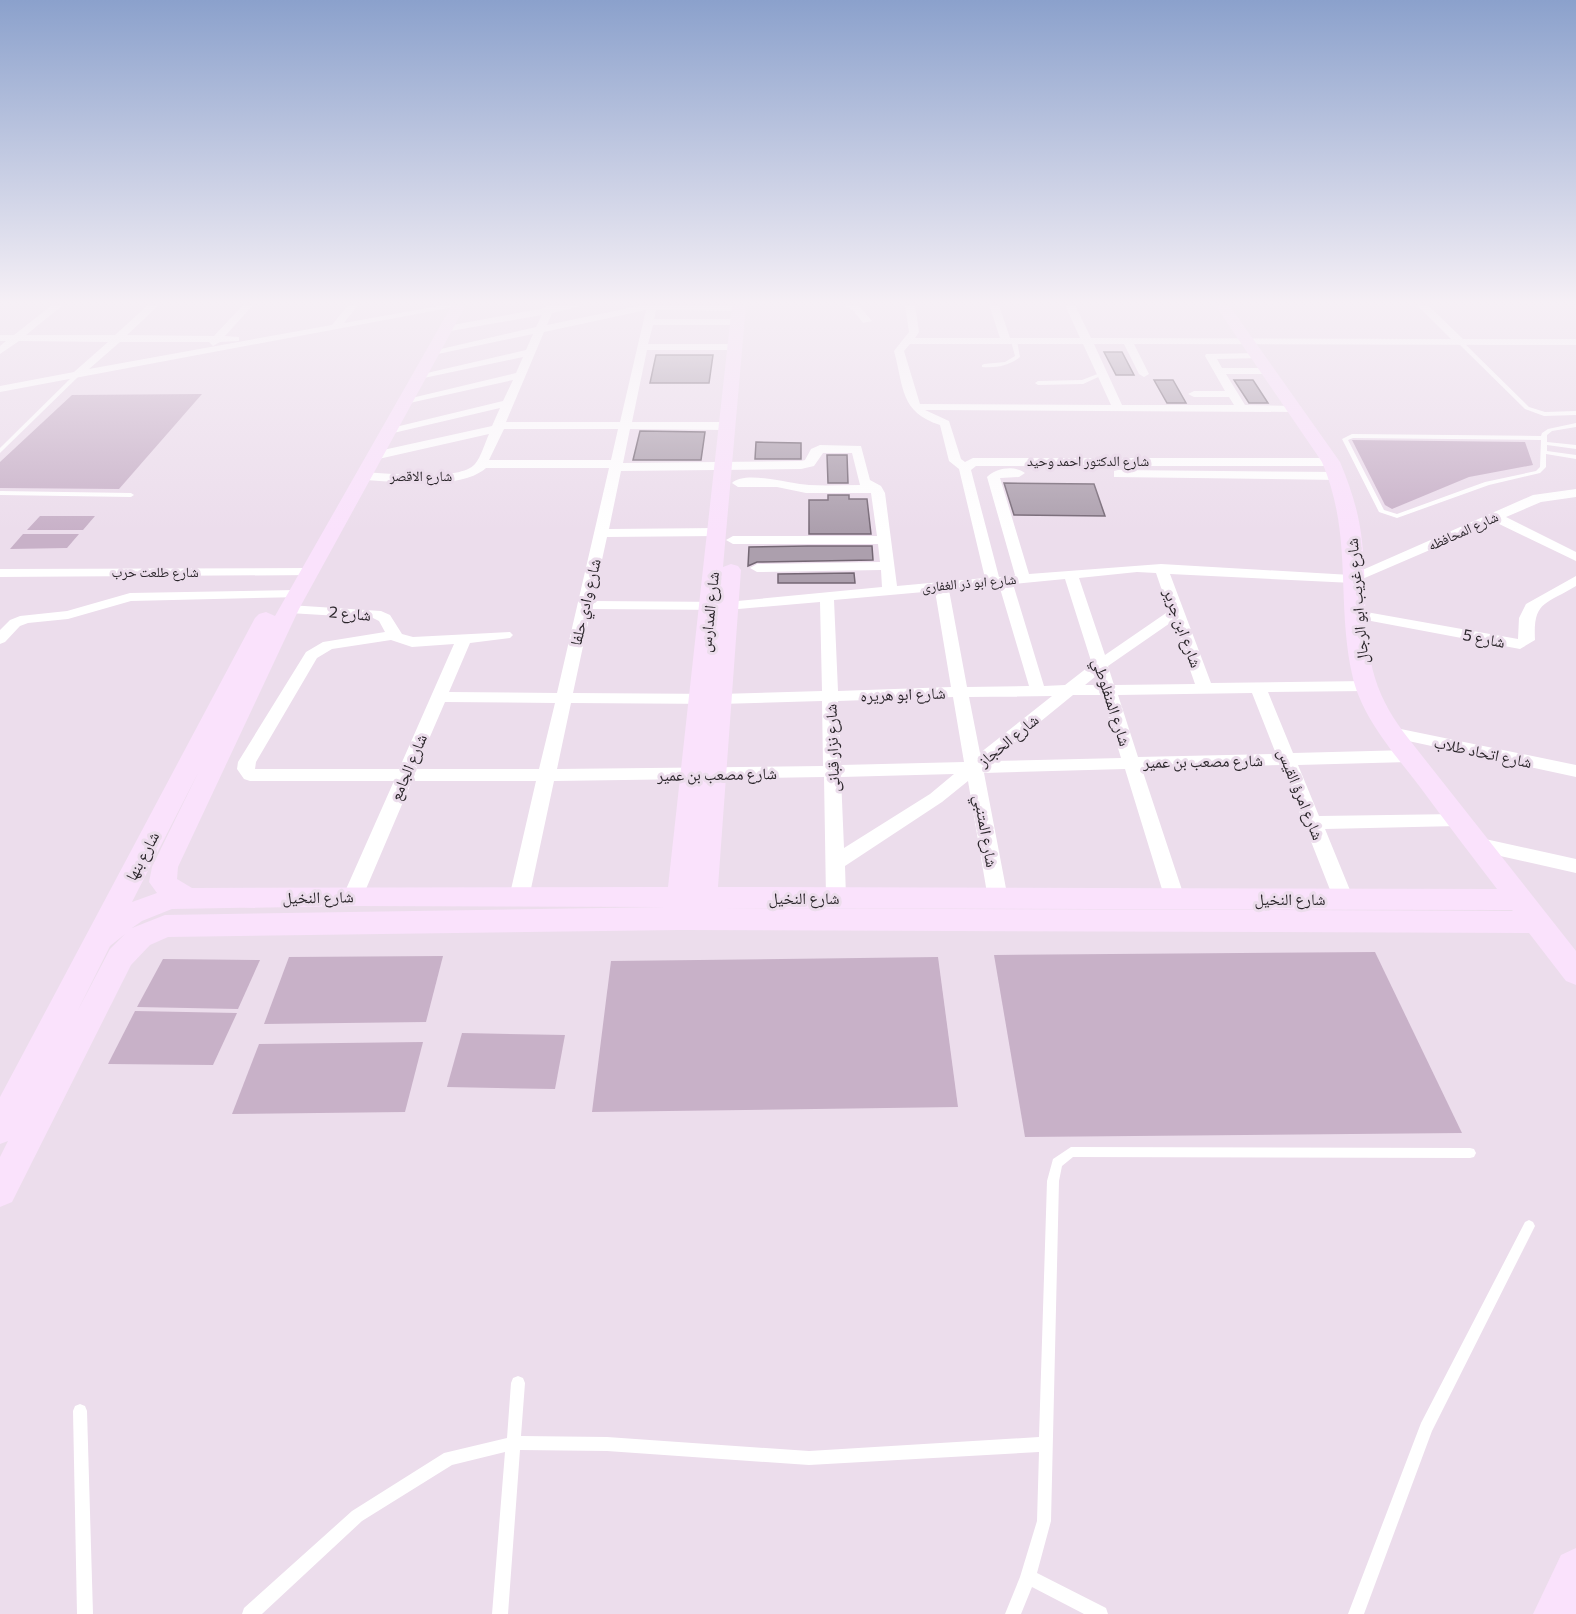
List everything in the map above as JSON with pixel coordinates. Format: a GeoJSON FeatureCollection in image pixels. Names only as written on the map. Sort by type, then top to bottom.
{"type":"FeatureCollection","features":[{"type":"Feature","properties":{"kind":"main road","name":"شارع بنها"},"geometry":{"type":"LineString","coordinates":[[191,898],[175,892],[163,882],[165,867],[294,599],[417,380]]}},
{"type":"Feature","properties":{"kind":"main road","name":"شارع المدارس"},"geometry":{"type":"LineString","coordinates":[[732,380],[727,426],[733,472]]}},
{"type":"Feature","properties":{"kind":"main road","name":"شارع المدارس"},"geometry":{"type":"LineString","coordinates":[[691,909],[718,606],[733,472],[738,380]]}},
{"type":"Feature","properties":{"kind":"main road","name":"شارع غريب ابو الرجال"},"geometry":{"type":"LineString","coordinates":[[1274,380],[1335,469],[1349,508],[1355,614],[1366,686],[1391,732],[1576,973]]}},
{"type":"Feature","properties":{"kind":"main road","name":"شارع بنها"},"geometry":{"type":"LineString","coordinates":[[3,1119],[268,614],[277,604],[294,599]]}},
{"type":"Feature","properties":{"kind":"main road"},"geometry":{"type":"LineString","coordinates":[[124,891],[127,896],[142,898],[152,894],[163,882]]}},
{"type":"Feature","properties":{"kind":"main road","name":"شارع النخيل"},"geometry":{"type":"LineString","coordinates":[[100,938],[120,921],[144,907],[170,899],[191,898],[353,896],[519,898],[691,909],[836,898],[1344,900],[1528,911]]}},
{"type":"Feature","properties":{"kind":"main road","name":"شارع النخيل"},"geometry":{"type":"LineString","coordinates":[[1,1187],[120,957],[140,937],[165,926],[691,909],[1528,911]]}},
{"type":"Feature","properties":{"kind":"main road"},"geometry":{"type":"LineString","coordinates":[[1555,1614],[1576,1570]]}},
{"type":"Feature","properties":{"kind":"street"},"geometry":{"type":"LineString","coordinates":[[0,389],[48,380]]}},
{"type":"Feature","properties":{"kind":"street"},"geometry":{"type":"LineString","coordinates":[[405,401],[496,380]]}},
{"type":"Feature","properties":{"kind":"street"},"geometry":{"type":"LineString","coordinates":[[518,380],[482,464],[616,465],[733,472],[805,465],[810,463],[815,452],[820,449],[851,448],[860,453],[864,482],[876,489],[879,494],[890,591]]}},
{"type":"Feature","properties":{"kind":"street","name":"شارع وادي حلفا"},"geometry":{"type":"LineString","coordinates":[[519,898],[634,380]]}},
{"type":"Feature","properties":{"kind":"street"},"geometry":{"type":"LineString","coordinates":[[907,380],[915,407],[924,416],[945,423],[956,461],[965,467],[999,580],[1038,691]]}},
{"type":"Feature","properties":{"kind":"street"},"geometry":{"type":"LineString","coordinates":[[1105,380],[1118,408]]}},
{"type":"Feature","properties":{"kind":"street"},"geometry":{"type":"LineString","coordinates":[[1224,380],[1242,409]]}},
{"type":"Feature","properties":{"kind":"street"},"geometry":{"type":"LineString","coordinates":[[1194,394],[1233,394]]}},
{"type":"Feature","properties":{"kind":"street"},"geometry":{"type":"LineString","coordinates":[[389,430],[509,403]]}},
{"type":"Feature","properties":{"kind":"street"},"geometry":{"type":"LineString","coordinates":[[915,407],[1294,409]]}},
{"type":"Feature","properties":{"kind":"street"},"geometry":{"type":"LineString","coordinates":[[374,456],[498,427],[727,426]]}},
{"type":"Feature","properties":{"kind":"street","name":"شارع الدكتور احمد وحيد"},"geometry":{"type":"LineString","coordinates":[[965,467],[980,461],[1335,469]]}},
{"type":"Feature","properties":{"kind":"street","name":"شارع الاقصر"},"geometry":{"type":"LineString","coordinates":[[363,476],[459,476],[476,470],[482,464]]}},
{"type":"Feature","properties":{"kind":"street","name":"شارع الدكتور احمد وحيد"},"geometry":{"type":"LineString","coordinates":[[1023,578],[993,479],[997,474],[1335,469]]}},
{"type":"Feature","properties":{"kind":"street"},"geometry":{"type":"LineString","coordinates":[[733,472],[806,489],[876,489]]}},
{"type":"Feature","properties":{"kind":"street","name":"شارع المحافظه"},"geometry":{"type":"LineString","coordinates":[[1353,579],[1547,495],[1576,493]]}},
{"type":"Feature","properties":{"kind":"street"},"geometry":{"type":"LineString","coordinates":[[1502,514],[1576,544]]}},
{"type":"Feature","properties":{"kind":"street"},"geometry":{"type":"LineString","coordinates":[[1502,514],[1576,557]]}},
{"type":"Feature","properties":{"kind":"street"},"geometry":{"type":"LineString","coordinates":[[600,533],[797,540],[884,540]]}},
{"type":"Feature","properties":{"kind":"street"},"geometry":{"type":"LineString","coordinates":[[796,568],[797,540]]}},
{"type":"Feature","properties":{"kind":"street"},"geometry":{"type":"LineString","coordinates":[[757,568],[887,566]]}},
{"type":"Feature","properties":{"kind":"street","name":"شارع ابو ذر الغفارى"},"geometry":{"type":"LineString","coordinates":[[584,605],[718,606],[999,580],[1161,568],[1353,579]]}},
{"type":"Feature","properties":{"kind":"street","name":"شارع ابن جرير"},"geometry":{"type":"LineString","coordinates":[[1161,568],[1205,688]]}},
{"type":"Feature","properties":{"kind":"street","name":"شارع طلعت حرب"},"geometry":{"type":"LineString","coordinates":[[0,573],[310,572]]}},
{"type":"Feature","properties":{"kind":"street","name":"شارع المنفلوطي"},"geometry":{"type":"LineString","coordinates":[[1071,574],[1175,899]]}},
{"type":"Feature","properties":{"kind":"street","name":"شارع 5"},"geometry":{"type":"LineString","coordinates":[[1355,614],[1520,644],[1527,640],[1526,618],[1531,607],[1576,580]]}},
{"type":"Feature","properties":{"kind":"street","name":"شارع المتنبي"},"geometry":{"type":"LineString","coordinates":[[941,586],[998,899]]}},
{"type":"Feature","properties":{"kind":"street","name":"شارع 2"},"geometry":{"type":"LineString","coordinates":[[0,639],[15,623],[25,619],[68,615],[130,597],[294,599],[375,614],[385,618],[393,635]]}},
{"type":"Feature","properties":{"kind":"street","name":"شارع نزار قبانى"},"geometry":{"type":"LineString","coordinates":[[827,597],[836,898]]}},
{"type":"Feature","properties":{"kind":"street","name":"شارع الحجاز"},"geometry":{"type":"LineString","coordinates":[[835,863],[936,798],[1100,665],[1177,612]]}},
{"type":"Feature","properties":{"kind":"street"},"geometry":{"type":"LineString","coordinates":[[393,635],[412,642],[505,635]]}},
{"type":"Feature","properties":{"kind":"street","name":"شارع مصعب بن عمير"},"geometry":{"type":"LineString","coordinates":[[393,635],[328,645],[311,655],[246,769],[250,775],[260,777],[832,772],[1409,756]]}},
{"type":"Feature","properties":{"kind":"street","name":"شارع الجامع"},"geometry":{"type":"LineString","coordinates":[[353,896],[464,639]]}},
{"type":"Feature","properties":{"kind":"street","name":"شارع ابو هريره"},"geometry":{"type":"LineString","coordinates":[[439,697],[710,699],[961,692],[1366,686]]}},
{"type":"Feature","properties":{"kind":"street","name":"شارع امرؤ القيس"},"geometry":{"type":"LineString","coordinates":[[1258,687],[1344,900]]}},
{"type":"Feature","properties":{"kind":"street","name":"شارع اتحاد طلاب"},"geometry":{"type":"LineString","coordinates":[[1391,732],[1576,771]]}},
{"type":"Feature","properties":{"kind":"street"},"geometry":{"type":"LineString","coordinates":[[1312,823],[1458,820]]}},
{"type":"Feature","properties":{"kind":"street"},"geometry":{"type":"LineString","coordinates":[[1476,844],[1576,866]]}},
{"type":"Feature","properties":{"kind":"lane"},"geometry":{"type":"LineString","coordinates":[[0,451],[72,380]]}},
{"type":"Feature","properties":{"kind":"lane"},"geometry":{"type":"LineString","coordinates":[[1038,383],[1087,380]]}},
{"type":"Feature","properties":{"kind":"lane"},"geometry":{"type":"LineString","coordinates":[[1499,380],[1527,408],[1544,414],[1576,413]]}},
{"type":"Feature","properties":{"kind":"lane"},"geometry":{"type":"LineString","coordinates":[[1576,425],[1550,430],[1543,440],[1543,466],[1538,472],[1487,483],[1397,516],[1382,511],[1345,439],[1352,436],[1543,440],[1576,447]]}},
{"type":"Feature","properties":{"kind":"lane"},"geometry":{"type":"LineString","coordinates":[[1543,452],[1576,457]]}},
{"type":"Feature","properties":{"kind":"lane"},"geometry":{"type":"LineString","coordinates":[[0,493],[131,495]]}},
{"type":"Feature","properties":{"kind":"lane"},"geometry":{"type":"LineString","coordinates":[[1013,1614],[1028,1577],[1044,1521],[1053,1181],[1057,1163],[1071,1152],[1470,1154]]}},
{"type":"Feature","properties":{"kind":"lane"},"geometry":{"type":"LineString","coordinates":[[1356,1614],[1426,1428],[1529,1226]]}},
{"type":"Feature","properties":{"kind":"lane"},"geometry":{"type":"LineString","coordinates":[[500,1614],[518,1383]]}},
{"type":"Feature","properties":{"kind":"lane"},"geometry":{"type":"LineString","coordinates":[[80,1411],[85,1614]]}},
{"type":"Feature","properties":{"kind":"lane"},"geometry":{"type":"LineString","coordinates":[[250,1614],[357,1516],[449,1458],[514,1443],[607,1444],[809,1458],[1047,1444]]}},
{"type":"Feature","properties":{"kind":"lane"},"geometry":{"type":"LineString","coordinates":[[1028,1577],[1100,1614]]}},
{"type":"Feature","properties":{"kind":"shaded area"},"geometry":{"type":"Polygon","coordinates":[[[202,394],[119,489],[0,488],[0,462],[72,395],[202,394]]]}},
{"type":"Feature","properties":{"kind":"shaded area"},"geometry":{"type":"Polygon","coordinates":[[[1352,440],[1525,442],[1533,465],[1469,477],[1392,509],[1385,505],[1352,440]]]}},
{"type":"Feature","properties":{"kind":"shaded area"},"geometry":{"type":"Polygon","coordinates":[[[40,516],[95,516],[83,530],[27,530],[40,516]]]}},
{"type":"Feature","properties":{"kind":"shaded area"},"geometry":{"type":"Polygon","coordinates":[[[23,534],[79,534],[67,548],[10,549],[23,534]]]}},
{"type":"Feature","properties":{"kind":"shaded area"},"geometry":{"type":"Polygon","coordinates":[[[1375,952],[1462,1133],[1025,1137],[994,955],[1375,952]]]}},
{"type":"Feature","properties":{"kind":"shaded area"},"geometry":{"type":"Polygon","coordinates":[[[443,956],[426,1022],[264,1024],[289,957],[443,956]]]}},
{"type":"Feature","properties":{"kind":"shaded area"},"geometry":{"type":"Polygon","coordinates":[[[938,957],[958,1107],[592,1112],[611,961],[938,957]]]}},
{"type":"Feature","properties":{"kind":"shaded area"},"geometry":{"type":"Polygon","coordinates":[[[163,959],[260,960],[238,1009],[137,1007],[163,959]]]}},
{"type":"Feature","properties":{"kind":"shaded area"},"geometry":{"type":"Polygon","coordinates":[[[135,1011],[237,1013],[213,1065],[108,1064],[135,1011]]]}},
{"type":"Feature","properties":{"kind":"shaded area"},"geometry":{"type":"Polygon","coordinates":[[[462,1033],[565,1035],[555,1089],[447,1087],[462,1033]]]}},
{"type":"Feature","properties":{"kind":"shaded area"},"geometry":{"type":"Polygon","coordinates":[[[423,1042],[405,1112],[232,1114],[259,1044],[423,1042]]]}},
{"type":"Feature","properties":{"kind":"building"},"geometry":{"type":"Polygon","coordinates":[[[651,380],[709,380],[709,383],[650,383],[651,380]]]}},
{"type":"Feature","properties":{"kind":"building"},"geometry":{"type":"Polygon","coordinates":[[[1154,380],[1173,380],[1186,403],[1167,403],[1154,380]]]}},
{"type":"Feature","properties":{"kind":"building"},"geometry":{"type":"Polygon","coordinates":[[[1234,380],[1253,380],[1268,403],[1249,403],[1234,380]]]}},
{"type":"Feature","properties":{"kind":"building"},"geometry":{"type":"Polygon","coordinates":[[[640,431],[705,432],[701,460],[633,460],[640,431]]]}},
{"type":"Feature","properties":{"kind":"building"},"geometry":{"type":"Polygon","coordinates":[[[756,442],[801,443],[801,459],[755,459],[756,442]]]}},
{"type":"Feature","properties":{"kind":"building"},"geometry":{"type":"Polygon","coordinates":[[[827,455],[847,455],[848,483],[828,483],[827,455]]]}},
{"type":"Feature","properties":{"kind":"building"},"geometry":{"type":"Polygon","coordinates":[[[1004,483],[1094,484],[1105,516],[1014,515],[1004,483]]]}},
{"type":"Feature","properties":{"kind":"building"},"geometry":{"type":"Polygon","coordinates":[[[828,495],[849,495],[849,499],[867,499],[871,534],[809,534],[809,500],[828,500],[828,495]]]}},
{"type":"Feature","properties":{"kind":"building"},"geometry":{"type":"Polygon","coordinates":[[[872,546],[873,560],[757,562],[748,566],[749,547],[872,546]]]}},
{"type":"Feature","properties":{"kind":"building"},"geometry":{"type":"Polygon","coordinates":[[[854,573],[855,583],[778,583],[778,574],[854,573]]]}}]}
